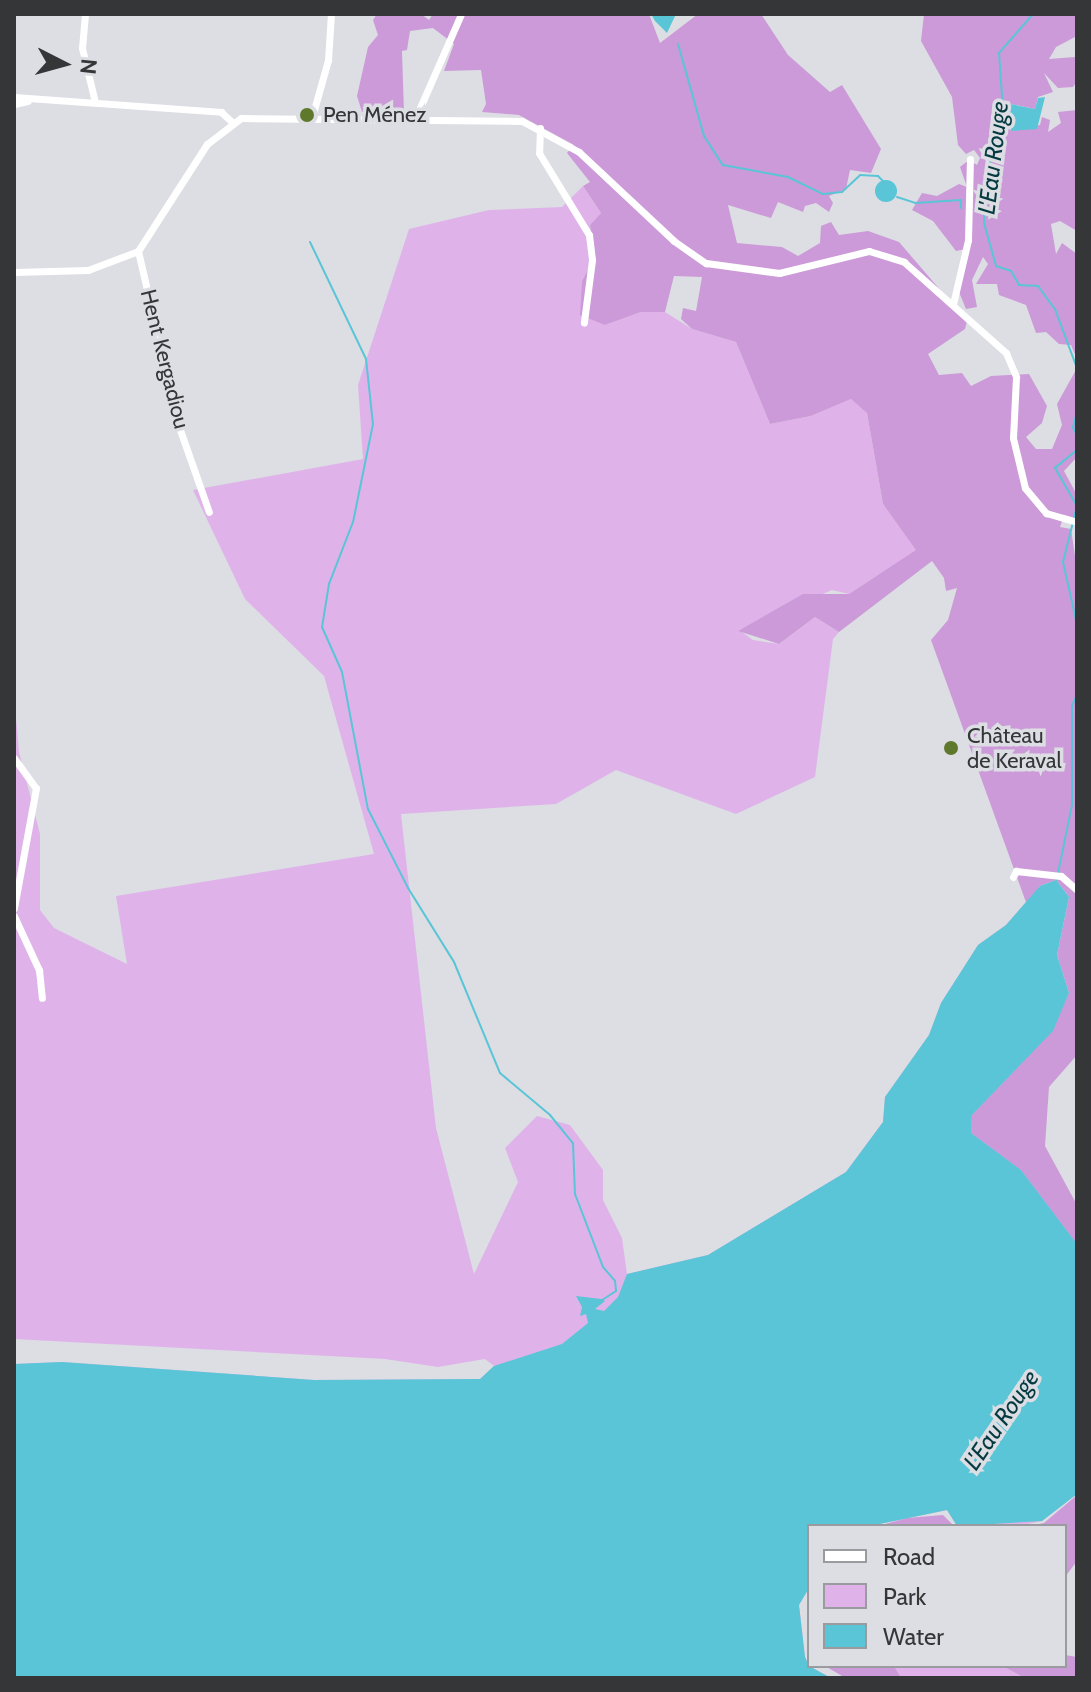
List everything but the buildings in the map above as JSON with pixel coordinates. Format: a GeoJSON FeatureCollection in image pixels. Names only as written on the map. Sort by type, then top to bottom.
{"type":"FeatureCollection","features":[{"type":"Feature","properties":{"kind":"street"},"geometry":{"type":"LineString","coordinates":[[85,14],[82,48],[95,102]]}},
{"type":"Feature","properties":{"kind":"street"},"geometry":{"type":"LineString","coordinates":[[312,117],[328,60],[331,14]]}},
{"type":"Feature","properties":{"kind":"street"},"geometry":{"type":"LineString","coordinates":[[415,119],[461,14]]}},
{"type":"Feature","properties":{"kind":"street"},"geometry":{"type":"LineString","coordinates":[[14,97],[221,112],[232,122]]}},
{"type":"Feature","properties":{"kind":"street"},"geometry":{"type":"LineString","coordinates":[[14,104],[30,100]]}},
{"type":"Feature","properties":{"kind":"street"},"geometry":{"type":"LineString","coordinates":[[14,272],[88,270],[138,251],[207,144],[232,122],[260,115],[501,118],[540,128],[579,152],[701,261],[736,271],[779,273],[859,252],[880,252],[904,262],[992,336],[1010,361],[1016,389],[1013,438],[1025,488],[1039,507],[1072,522]]}},
{"type":"Feature","properties":{"kind":"street"},"geometry":{"type":"LineString","coordinates":[[540,128],[539,153],[589,235],[592,260],[584,322]]}},
{"type":"Feature","properties":{"kind":"street"},"geometry":{"type":"LineString","coordinates":[[953,304],[968,240],[970,159]]}},
{"type":"Feature","properties":{"kind":"street","name":"Hent Kergadiou"},"geometry":{"type":"LineString","coordinates":[[138,251],[179,427],[209,512]]}},
{"type":"Feature","properties":{"kind":"street"},"geometry":{"type":"LineString","coordinates":[[14,758],[36,788],[14,908]]}},
{"type":"Feature","properties":{"kind":"street"},"geometry":{"type":"LineString","coordinates":[[1013,877],[1016,871],[1061,876],[1077,890]]}},
{"type":"Feature","properties":{"kind":"street"},"geometry":{"type":"LineString","coordinates":[[14,916],[39,970],[42,998]]}},
{"type":"Feature","properties":{"kind":"green space"},"geometry":{"type":"Polygon","coordinates":[[[583,186],[601,213],[590,225],[595,256],[582,281],[605,325],[641,312],[665,312],[692,329],[736,342],[770,424],[811,416],[851,399],[859,402],[867,413],[883,504],[917,550],[849,594],[832,590],[739,630],[753,640],[779,644],[815,617],[839,632],[833,639],[815,777],[736,814],[616,770],[556,804],[401,814],[436,1128],[474,1274],[518,1182],[505,1148],[537,1116],[570,1125],[603,1170],[603,1200],[622,1238],[627,1274],[708,1255],[846,1172],[883,1122],[885,1097],[929,1035],[941,1003],[978,945],[1006,925],[1040,886],[997,1084],[1077,1244],[1077,1494],[1042,1521],[1028,1524],[956,1524],[947,1510],[880,1524],[807,1524],[807,1591],[799,1605],[805,1657],[807,1668],[831,1678],[14,1678],[14,1364],[62,1362],[314,1380],[480,1379],[494,1366],[485,1359],[438,1367],[385,1359],[14,1339],[14,694],[19,752],[40,834],[40,910],[54,928],[127,964],[116,896],[374,854],[324,676],[245,599],[193,490],[363,459],[358,385],[409,229],[489,210],[562,207],[583,186]]]}},
{"type":"Feature","properties":{"kind":"green space"},"geometry":{"type":"Polygon","coordinates":[[[895,1668],[1006,1668],[1025,1678],[901,1678],[895,1668]]]}},
{"type":"Feature","properties":{"kind":"shaded area"},"geometry":{"type":"Polygon","coordinates":[[[377,14],[421,14],[429,20],[433,14],[649,14],[660,43],[698,14],[761,14],[788,55],[830,92],[842,85],[881,149],[871,173],[850,170],[846,189],[829,196],[833,203],[829,212],[816,203],[805,206],[803,212],[778,202],[771,218],[728,205],[737,243],[782,247],[798,256],[820,243],[821,226],[831,222],[839,235],[868,231],[899,242],[967,321],[965,329],[928,354],[939,375],[962,373],[971,386],[991,376],[1029,374],[1047,406],[1042,423],[1026,437],[1036,449],[1052,449],[1062,425],[1057,404],[1077,368],[1077,457],[1064,471],[1077,495],[1077,519],[1064,515],[1060,527],[1071,529],[1077,569],[1077,1055],[1049,1087],[1045,1146],[1077,1205],[1077,1244],[1021,1170],[971,1133],[972,1115],[1052,1031],[1069,993],[1057,955],[1069,897],[1056,880],[1040,886],[1027,905],[931,640],[948,620],[957,588],[946,591],[944,578],[932,561],[839,632],[815,617],[779,644],[738,631],[803,594],[849,594],[916,550],[883,504],[867,413],[851,399],[811,416],[770,424],[736,342],[692,329],[681,319],[683,308],[696,311],[702,277],[674,276],[665,312],[641,312],[605,325],[580,315],[582,281],[595,256],[590,225],[601,213],[583,186],[590,182],[567,153],[574,145],[519,115],[482,112],[486,104],[481,70],[444,71],[454,44],[433,28],[410,31],[407,50],[402,51],[404,113],[362,112],[357,96],[368,47],[378,35],[373,20],[377,14]]]}},
{"type":"Feature","properties":{"kind":"shaded area"},"geometry":{"type":"Polygon","coordinates":[[[924,14],[1077,14],[1077,36],[1056,47],[1049,59],[1075,57],[1077,81],[1073,87],[1058,88],[1044,73],[1053,92],[1038,97],[1035,109],[1011,104],[1009,127],[1011,131],[1040,125],[1042,117],[1050,120],[1048,132],[1061,123],[1058,112],[1077,110],[1077,231],[1060,221],[1051,224],[1056,254],[1062,243],[1077,254],[1077,359],[1071,345],[1059,344],[1046,332],[1036,333],[1026,305],[999,295],[997,284],[976,284],[988,264],[983,257],[972,280],[977,307],[966,309],[959,292],[970,248],[956,251],[933,221],[912,210],[922,193],[937,196],[959,184],[967,187],[960,167],[969,160],[977,165],[980,158],[974,150],[966,154],[958,145],[952,97],[921,41],[924,14]]]}},
{"type":"Feature","properties":{"kind":"shaded area"},"geometry":{"type":"Polygon","coordinates":[[[1077,1495],[1077,1561],[1067,1574],[1067,1524],[1039,1524],[1077,1495]]]}},
{"type":"Feature","properties":{"kind":"shaded area"},"geometry":{"type":"Polygon","coordinates":[[[943,1515],[952,1524],[885,1524],[907,1518],[943,1515]]]}},
{"type":"Feature","properties":{"kind":"shaded area"},"geometry":{"type":"Polygon","coordinates":[[[1067,1655],[1077,1657],[1077,1678],[1025,1678],[1006,1668],[1067,1668],[1067,1655]]]}},
{"type":"Feature","properties":{"kind":"shaded area"},"geometry":{"type":"Polygon","coordinates":[[[828,1668],[895,1668],[901,1678],[842,1676],[828,1668]]]}},
{"type":"Feature","properties":{"kind":"water"},"geometry":{"type":"Polygon","coordinates":[[[651,14],[676,14],[667,33],[651,14]]]}},
{"type":"Feature","properties":{"kind":"water"},"geometry":{"type":"Polygon","coordinates":[[[1045,97],[1037,129],[1011,131],[1010,104],[1035,109],[1038,98],[1045,97]]]}},
{"type":"Feature","properties":{"kind":"water"},"geometry":{"type":"Polygon","coordinates":[[[886,180],[897,191],[886,202],[875,191],[886,180]]]}},
{"type":"Feature","properties":{"kind":"water"},"geometry":{"type":"Polygon","coordinates":[[[1056,880],[1069,897],[1057,955],[1069,993],[1053,1031],[972,1115],[971,1133],[1021,1170],[1077,1244],[1077,1494],[1042,1521],[956,1524],[947,1510],[880,1524],[807,1524],[807,1591],[799,1605],[805,1657],[807,1668],[831,1678],[14,1678],[14,1364],[62,1362],[314,1380],[480,1379],[494,1366],[562,1344],[588,1323],[586,1314],[580,1316],[582,1307],[576,1296],[605,1301],[595,1309],[604,1311],[618,1297],[627,1274],[708,1255],[846,1172],[883,1122],[885,1097],[929,1035],[941,1003],[978,945],[1006,925],[1040,886],[1056,880]]]}},
{"type":"Feature","properties":{"kind":"waterway","name":"L'Eau Rouge"},"geometry":{"type":"LineString","coordinates":[[1033,14],[999,53],[1003,110],[984,185],[984,223],[996,266],[1011,271],[1019,285],[1038,286],[1055,309],[1077,368]]}},
{"type":"Feature","properties":{"kind":"waterway"},"geometry":{"type":"LineString","coordinates":[[678,44],[704,136],[723,165],[788,177],[823,194],[842,192],[860,175],[878,176],[883,181]]}},
{"type":"Feature","properties":{"kind":"waterway"},"geometry":{"type":"LineString","coordinates":[[897,197],[915,203],[961,200],[961,208]]}},
{"type":"Feature","properties":{"kind":"waterway"},"geometry":{"type":"LineString","coordinates":[[310,242],[366,359],[373,424],[353,522],[329,584],[322,627],[342,672],[368,809],[408,888],[454,962],[500,1073],[550,1115],[573,1143],[575,1194],[603,1267],[615,1281],[616,1291],[602,1300]]}},
{"type":"Feature","properties":{"kind":"waterway","name":"L'Eau Rouge"},"geometry":{"type":"LineString","coordinates":[[1077,412],[1073,427],[1077,436]]}},
{"type":"Feature","properties":{"kind":"waterway","name":"L'Eau Rouge"},"geometry":{"type":"LineString","coordinates":[[1077,450],[1055,468],[1077,506],[1063,562],[1077,624]]}},
{"type":"Feature","properties":{"kind":"waterway","name":"L'Eau Rouge"},"geometry":{"type":"LineString","coordinates":[[1056,883],[1072,805],[1072,706],[1077,695]]}},
{"type":"Feature","properties":{"kind":"place","name":"Pen Ménez"},"geometry":{"type":"Point","coordinates":[307,115]}},
{"type":"Feature","properties":{"kind":"place","name":"Château de Keraval"},"geometry":{"type":"Point","coordinates":[951,748]}}]}
